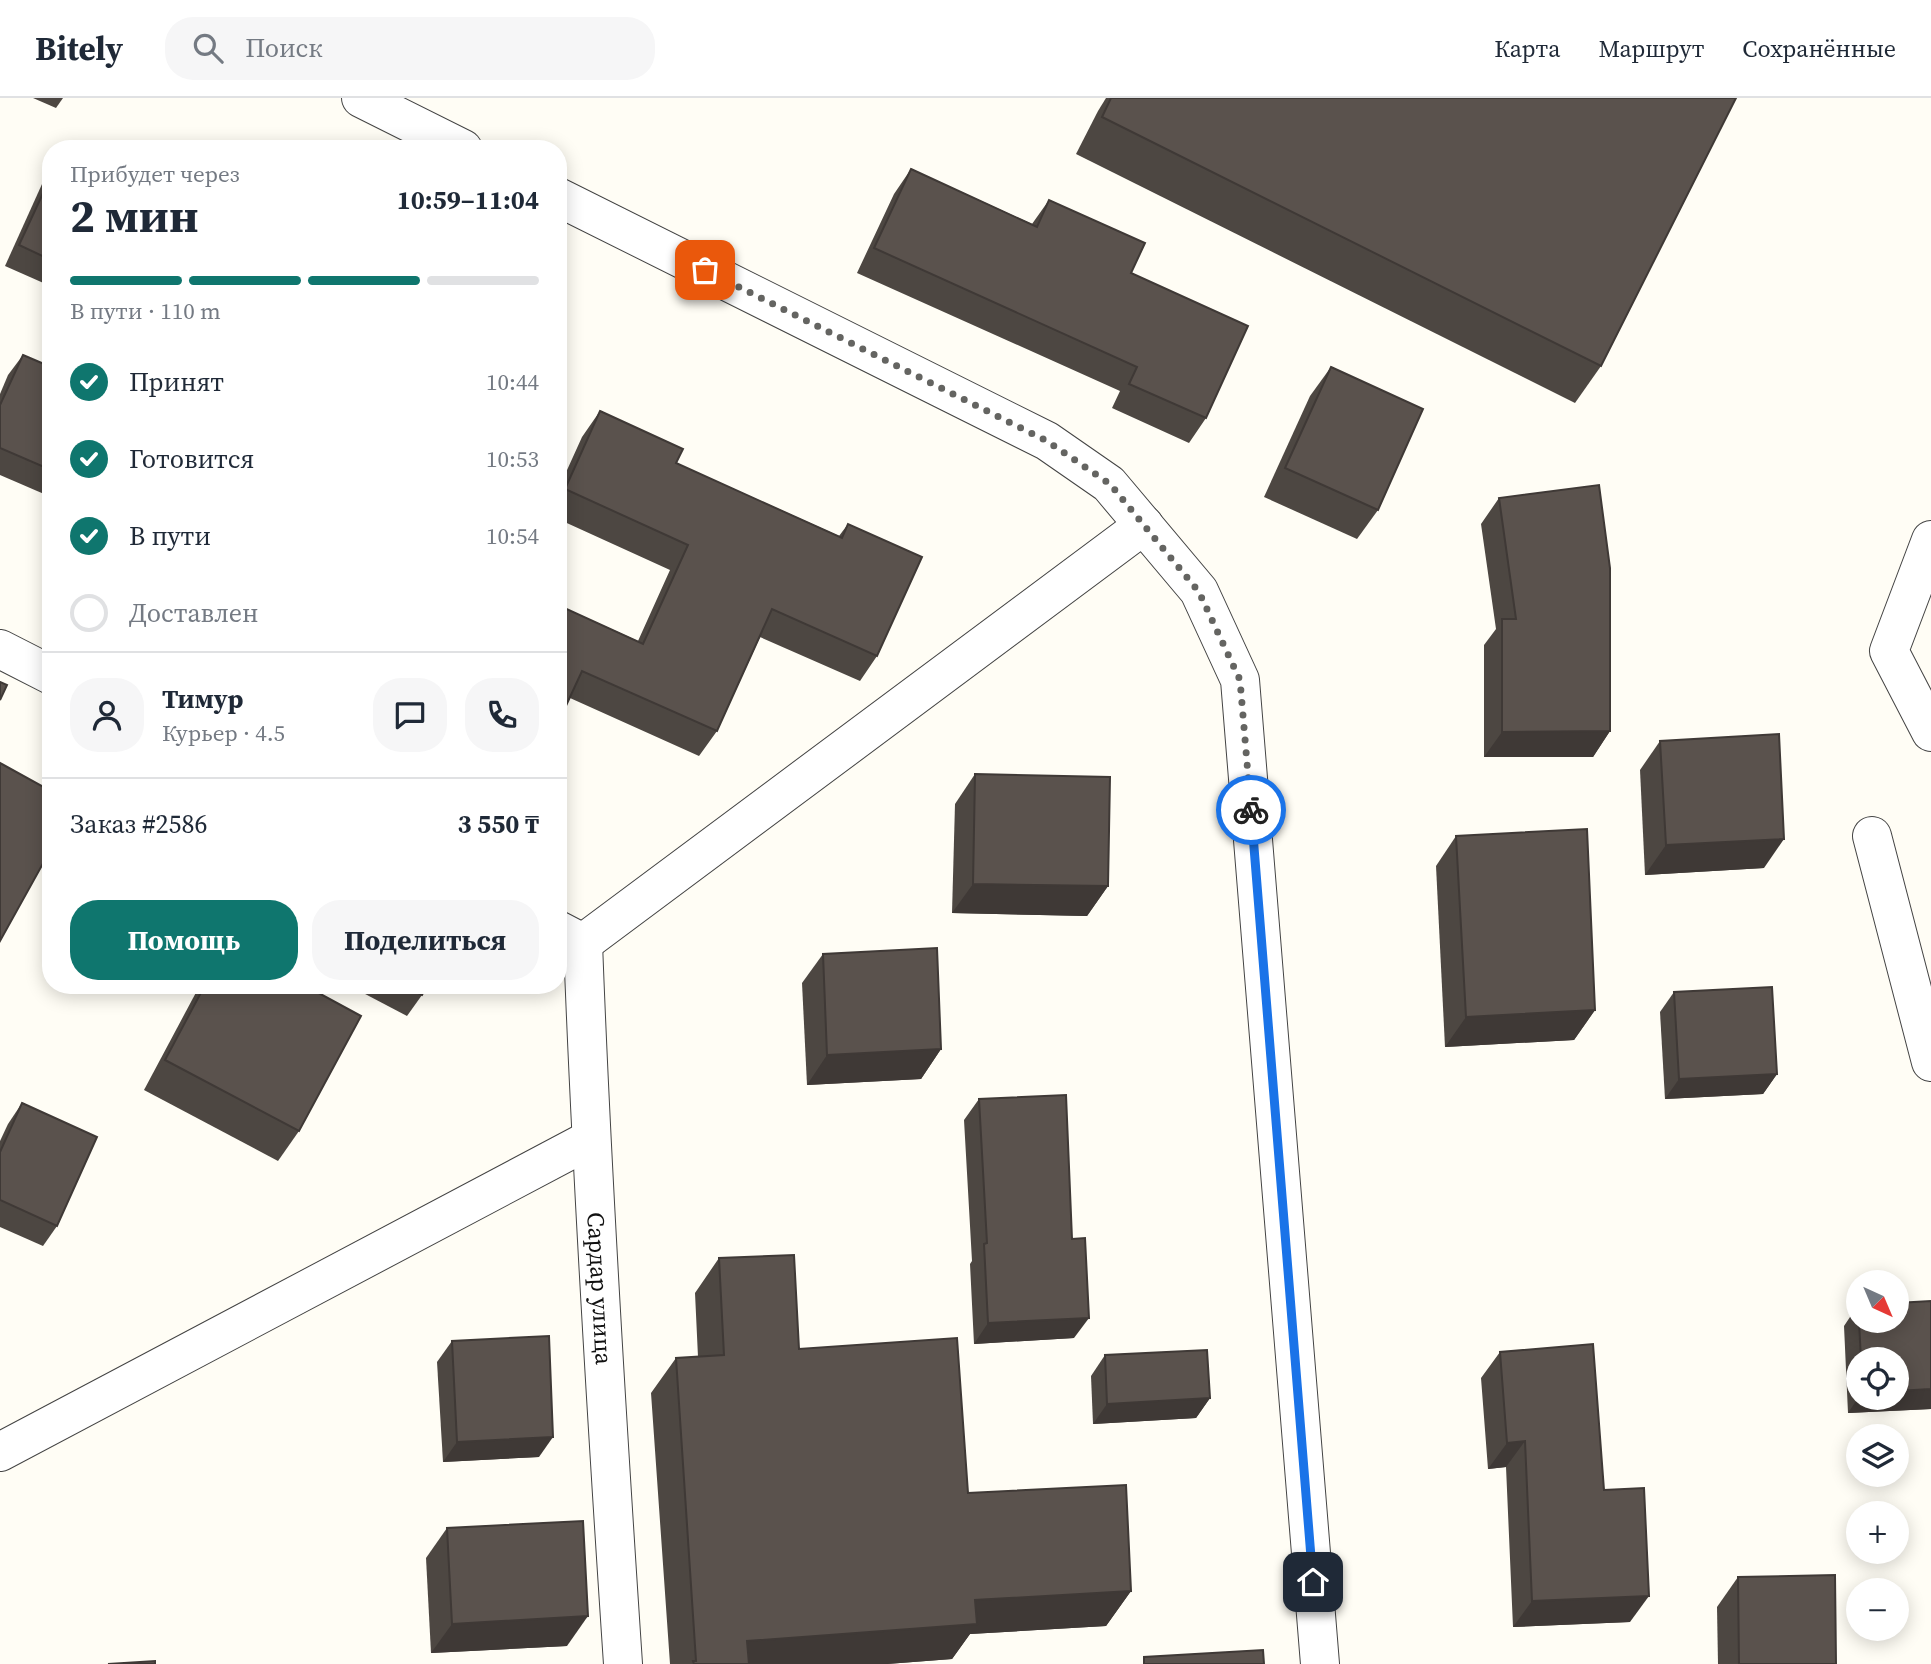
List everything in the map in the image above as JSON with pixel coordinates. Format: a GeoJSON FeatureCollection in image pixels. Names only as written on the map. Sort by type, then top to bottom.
{"type":"FeatureCollection","features":[{"type":"Feature","properties":{"kind":"street"},"geometry":{"type":"LineString","coordinates":[[361,98],[445,140]]}},
{"type":"Feature","properties":{"kind":"street"},"geometry":{"type":"LineString","coordinates":[[567,201],[1047,441],[1110,484],[1199,592],[1240,680],[1320,1664]]}},
{"type":"Feature","properties":{"kind":"street"},"geometry":{"type":"LineString","coordinates":[[571,937],[1144,525]]}},
{"type":"Feature","properties":{"kind":"street"},"geometry":{"type":"LineString","coordinates":[[1931,540],[1889,651],[1931,732]]}},
{"type":"Feature","properties":{"kind":"street"},"geometry":{"type":"LineString","coordinates":[[0,649],[42,670]]}},
{"type":"Feature","properties":{"kind":"street"},"geometry":{"type":"LineString","coordinates":[[1872,836],[1931,1062]]}},
{"type":"Feature","properties":{"kind":"street","name":"Сардар улица"},"geometry":{"type":"LineString","coordinates":[[571,937],[591,1139],[623,1664]]}},
{"type":"Feature","properties":{"kind":"street"},"geometry":{"type":"LineString","coordinates":[[0,1452],[591,1139]]}},
{"type":"Feature","properties":{"kind":"building"},"geometry":{"type":"Polygon","coordinates":[[[1111,98],[1736,98],[1601,366],[1102,117],[1111,98]]]}},
{"type":"Feature","properties":{"kind":"building"},"geometry":{"type":"Polygon","coordinates":[[[911,169],[1037,227],[1049,200],[1145,243],[1131,273],[1248,326],[1206,418],[1129,384],[1137,367],[874,248],[911,169]]]}},
{"type":"Feature","properties":{"kind":"building"},"geometry":{"type":"Polygon","coordinates":[[[42,195],[42,256],[19,245],[42,195]]]}},
{"type":"Feature","properties":{"kind":"building"},"geometry":{"type":"Polygon","coordinates":[[[23,355],[42,363],[42,466],[0,448],[0,405],[23,355]]]}},
{"type":"Feature","properties":{"kind":"building"},"geometry":{"type":"Polygon","coordinates":[[[1331,367],[1423,409],[1378,510],[1285,468],[1331,367]]]}},
{"type":"Feature","properties":{"kind":"building"},"geometry":{"type":"Polygon","coordinates":[[[600,411],[683,449],[676,463],[842,538],[848,524],[922,557],[877,656],[772,609],[717,731],[582,671],[567,704],[567,609],[643,644],[688,545],[567,490],[600,411]]]}},
{"type":"Feature","properties":{"kind":"building"},"geometry":{"type":"Polygon","coordinates":[[[1599,485],[1610,568],[1610,731],[1502,732],[1502,619],[1516,619],[1499,498],[1599,485]]]}},
{"type":"Feature","properties":{"kind":"building"},"geometry":{"type":"Polygon","coordinates":[[[0,682],[7,685],[0,700],[0,682]]]}},
{"type":"Feature","properties":{"kind":"building"},"geometry":{"type":"Polygon","coordinates":[[[1779,734],[1784,839],[1666,845],[1660,741],[1779,734]]]}},
{"type":"Feature","properties":{"kind":"building"},"geometry":{"type":"Polygon","coordinates":[[[0,763],[42,786],[42,865],[0,941],[0,763]]]}},
{"type":"Feature","properties":{"kind":"building"},"geometry":{"type":"Polygon","coordinates":[[[975,774],[1110,777],[1108,886],[973,884],[975,774]]]}},
{"type":"Feature","properties":{"kind":"building"},"geometry":{"type":"Polygon","coordinates":[[[1587,829],[1595,1010],[1466,1017],[1456,836],[1587,829]]]}},
{"type":"Feature","properties":{"kind":"building"},"geometry":{"type":"Polygon","coordinates":[[[937,948],[941,1049],[827,1055],[823,954],[937,948]]]}},
{"type":"Feature","properties":{"kind":"building"},"geometry":{"type":"Polygon","coordinates":[[[1772,987],[1777,1074],[1679,1079],[1674,992],[1772,987]]]}},
{"type":"Feature","properties":{"kind":"building"},"geometry":{"type":"Polygon","coordinates":[[[200,994],[321,994],[361,1016],[299,1131],[165,1060],[200,994]]]}},
{"type":"Feature","properties":{"kind":"building"},"geometry":{"type":"Polygon","coordinates":[[[1066,1095],[1072,1239],[1085,1238],[1089,1318],[988,1323],[984,1244],[987,1243],[979,1099],[1066,1095]]]}},
{"type":"Feature","properties":{"kind":"building"},"geometry":{"type":"Polygon","coordinates":[[[22,1103],[97,1137],[57,1226],[0,1200],[0,1152],[22,1103]]]}},
{"type":"Feature","properties":{"kind":"building"},"geometry":{"type":"Polygon","coordinates":[[[794,1255],[799,1349],[957,1338],[968,1493],[1126,1485],[1131,1591],[975,1600],[977,1624],[747,1641],[749,1664],[694,1664],[693,1661],[696,1661],[676,1358],[724,1355],[719,1258],[794,1255]]]}},
{"type":"Feature","properties":{"kind":"building"},"geometry":{"type":"Polygon","coordinates":[[[1931,1301],[1931,1389],[1909,1390],[1909,1347],[1860,1347],[1860,1334],[1909,1334],[1909,1302],[1931,1301]]]}},
{"type":"Feature","properties":{"kind":"building"},"geometry":{"type":"Polygon","coordinates":[[[549,1336],[553,1437],[457,1442],[452,1341],[549,1336]]]}},
{"type":"Feature","properties":{"kind":"building"},"geometry":{"type":"Polygon","coordinates":[[[1593,1344],[1604,1490],[1644,1488],[1649,1596],[1532,1601],[1525,1441],[1507,1443],[1500,1352],[1593,1344]]]}},
{"type":"Feature","properties":{"kind":"building"},"geometry":{"type":"Polygon","coordinates":[[[1207,1350],[1210,1398],[1107,1404],[1105,1355],[1207,1350]]]}},
{"type":"Feature","properties":{"kind":"building"},"geometry":{"type":"Polygon","coordinates":[[[583,1521],[588,1616],[452,1624],[447,1528],[583,1521]]]}},
{"type":"Feature","properties":{"kind":"building"},"geometry":{"type":"Polygon","coordinates":[[[1835,1575],[1836,1664],[1739,1664],[1738,1577],[1835,1575]]]}},
{"type":"Feature","properties":{"kind":"building"},"geometry":{"type":"Polygon","coordinates":[[[1263,1650],[1264,1664],[1144,1664],[1144,1657],[1263,1650]]]}},
{"type":"Feature","properties":{"kind":"building"},"geometry":{"type":"Polygon","coordinates":[[[155,1661],[155,1664],[108,1664],[155,1661]]]}},
{"type":"Feature","properties":{"kind":"way so far"},"geometry":{"type":"LineString","coordinates":[[705,270],[1047,441],[1110,484],[1199,592],[1240,680],[1251,810]]}},
{"type":"Feature","properties":{"kind":"route"},"geometry":{"type":"LineString","coordinates":[[1251,810],[1313,1582]]}}]}
